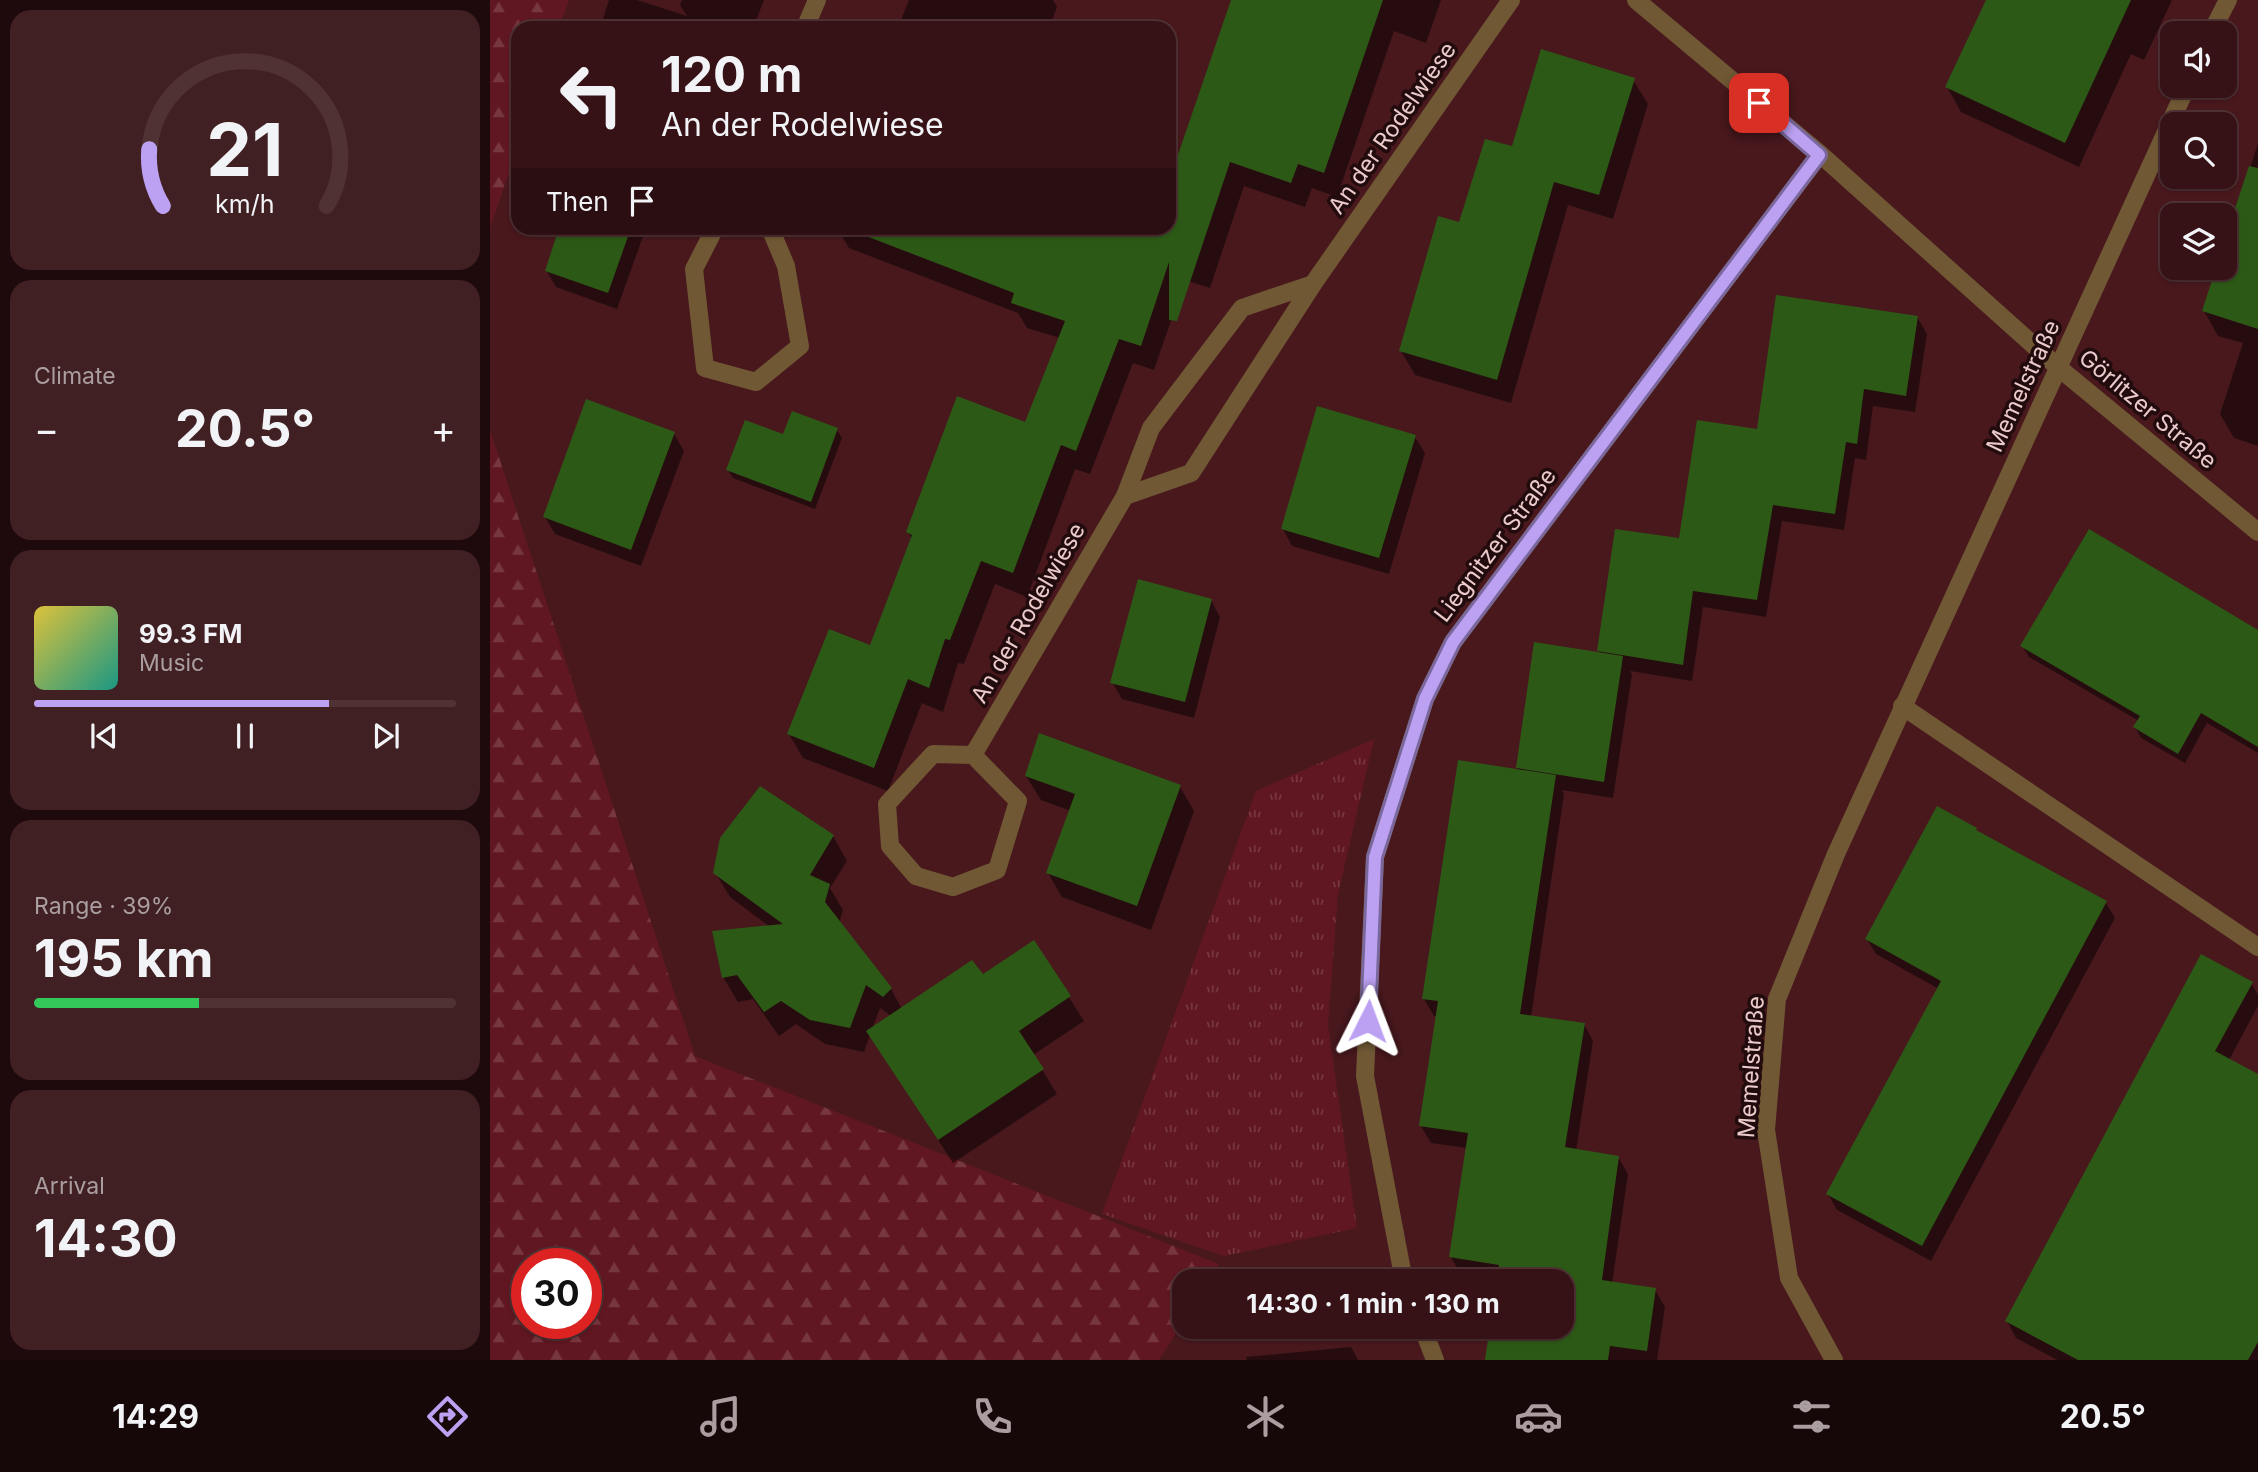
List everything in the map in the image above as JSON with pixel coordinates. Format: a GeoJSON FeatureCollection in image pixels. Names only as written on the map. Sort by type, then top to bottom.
{"type":"FeatureCollection","features":[{"type":"Feature","properties":{"kind":"street"},"geometry":{"type":"LineString","coordinates":[[809,21],[817,0]]}},
{"type":"Feature","properties":{"kind":"street","name":"An der Rodelwiese"},"geometry":{"type":"LineString","coordinates":[[1125,496],[1191,473],[1313,284],[1511,0]]}},
{"type":"Feature","properties":{"kind":"street"},"geometry":{"type":"LineString","coordinates":[[1636,0],[1819,155]]}},
{"type":"Feature","properties":{"kind":"street"},"geometry":{"type":"LineString","coordinates":[[2217,21],[2228,0]]}},
{"type":"Feature","properties":{"kind":"street","name":"Memelstraße"},"geometry":{"type":"LineString","coordinates":[[1834,1360],[1788,1278],[1766,1130],[1777,999],[1836,854],[1902,706],[2182,98]]}},
{"type":"Feature","properties":{"kind":"street","name":"Görlitzer Straße"},"geometry":{"type":"LineString","coordinates":[[1819,155],[2059,368],[2258,532]]}},
{"type":"Feature","properties":{"kind":"street","name":"Liegnitzer Straße"},"geometry":{"type":"LineString","coordinates":[[1402,1269],[1365,1076],[1375,857],[1425,699],[1453,642],[1819,155]]}},
{"type":"Feature","properties":{"kind":"street"},"geometry":{"type":"LineString","coordinates":[[711,235],[694,269],[705,368],[756,382],[800,346],[786,266],[773,235]]}},
{"type":"Feature","properties":{"kind":"street","name":"An der Rodelwiese"},"geometry":{"type":"LineString","coordinates":[[973,755],[1125,496],[1151,428],[1242,307],[1313,284]]}},
{"type":"Feature","properties":{"kind":"street"},"geometry":{"type":"LineString","coordinates":[[1902,706],[2258,947]]}},
{"type":"Feature","properties":{"kind":"street"},"geometry":{"type":"LineString","coordinates":[[933,754],[973,755],[1018,802],[997,870],[953,887],[916,876],[890,846],[887,804],[933,754]]}},
{"type":"Feature","properties":{"kind":"street"},"geometry":{"type":"LineString","coordinates":[[1427,1339],[1435,1360]]}},
{"type":"Feature","properties":{"kind":"green space"},"geometry":{"type":"Polygon","coordinates":[[[490,0],[569,0],[562,21],[511,21],[511,167],[490,228],[490,0]]]}},
{"type":"Feature","properties":{"kind":"green space"},"geometry":{"type":"Polygon","coordinates":[[[490,430],[695,1056],[1219,1264],[1216,1269],[1172,1269],[1172,1339],[1159,1360],[490,1360],[490,430]]]}},
{"type":"Feature","properties":{"kind":"green space"},"geometry":{"type":"Polygon","coordinates":[[[1374,739],[1338,894],[1328,1025],[1357,1228],[1224,1256],[1102,1214],[1256,791],[1374,739]]]}},
{"type":"Feature","properties":{"kind":"building"},"geometry":{"type":"Polygon","coordinates":[[[1231,0],[1383,0],[1324,173],[1298,164],[1291,183],[1230,162],[1177,321],[1169,320],[1169,262],[1141,346],[1119,339],[1076,451],[1061,445],[1013,573],[981,561],[950,640],[945,639],[929,688],[908,679],[874,768],[787,734],[829,629],[870,645],[912,535],[906,532],[957,396],[1025,422],[1065,321],[1011,303],[1014,293],[863,235],[1176,235],[1176,161],[1231,0]]]}},
{"type":"Feature","properties":{"kind":"building"},"geometry":{"type":"Polygon","coordinates":[[[1986,0],[2131,0],[2065,143],[1945,87],[1986,0]]]}},
{"type":"Feature","properties":{"kind":"building"},"geometry":{"type":"Polygon","coordinates":[[[1541,49],[1635,78],[1599,195],[1554,182],[1497,380],[1399,351],[1438,216],[1459,222],[1485,139],[1512,146],[1541,49]]]}},
{"type":"Feature","properties":{"kind":"building"},"geometry":{"type":"Polygon","coordinates":[[[2249,166],[2258,168],[2258,329],[2202,311],[2212,280],[2237,280],[2237,203],[2249,166]]]}},
{"type":"Feature","properties":{"kind":"building"},"geometry":{"type":"Polygon","coordinates":[[[557,235],[629,235],[608,293],[545,271],[557,235]]]}},
{"type":"Feature","properties":{"kind":"building"},"geometry":{"type":"Polygon","coordinates":[[[1776,295],[1918,316],[1906,396],[1864,389],[1857,444],[1846,442],[1835,514],[1773,505],[1757,600],[1693,591],[1683,665],[1597,651],[1615,529],[1679,538],[1697,420],[1757,429],[1776,295]]]}},
{"type":"Feature","properties":{"kind":"building"},"geometry":{"type":"Polygon","coordinates":[[[586,399],[675,432],[631,550],[543,517],[586,399]]]}},
{"type":"Feature","properties":{"kind":"building"},"geometry":{"type":"Polygon","coordinates":[[[1317,406],[1416,435],[1379,558],[1281,529],[1317,406]]]}},
{"type":"Feature","properties":{"kind":"building"},"geometry":{"type":"Polygon","coordinates":[[[792,411],[838,428],[811,502],[726,470],[745,420],[783,434],[792,411]]]}},
{"type":"Feature","properties":{"kind":"building"},"geometry":{"type":"Polygon","coordinates":[[[2089,529],[2258,630],[2258,747],[2201,713],[2178,754],[2133,727],[2140,716],[2020,646],[2089,529]]]}},
{"type":"Feature","properties":{"kind":"building"},"geometry":{"type":"Polygon","coordinates":[[[1138,579],[1212,599],[1185,702],[1110,683],[1138,579]]]}},
{"type":"Feature","properties":{"kind":"building"},"geometry":{"type":"Polygon","coordinates":[[[1534,642],[1623,656],[1604,782],[1516,768],[1534,642]]]}},
{"type":"Feature","properties":{"kind":"building"},"geometry":{"type":"Polygon","coordinates":[[[1039,733],[1181,785],[1137,906],[1046,873],[1075,794],[1025,776],[1039,733]]]}},
{"type":"Feature","properties":{"kind":"building"},"geometry":{"type":"Polygon","coordinates":[[[1458,760],[1556,775],[1520,1014],[1585,1023],[1565,1147],[1619,1156],[1602,1280],[1656,1288],[1647,1351],[1610,1346],[1608,1360],[1485,1360],[1488,1339],[1574,1339],[1574,1269],[1498,1269],[1499,1265],[1449,1257],[1468,1133],[1419,1126],[1438,1001],[1422,999],[1458,760]]]}},
{"type":"Feature","properties":{"kind":"building"},"geometry":{"type":"Polygon","coordinates":[[[760,786],[834,835],[810,875],[830,884],[825,902],[892,988],[883,997],[866,985],[850,1028],[810,1020],[781,1001],[764,1012],[737,975],[722,978],[712,931],[783,924],[713,873],[720,838],[760,786]]]}},
{"type":"Feature","properties":{"kind":"building"},"geometry":{"type":"Polygon","coordinates":[[[1937,806],[2107,901],[1922,1246],[1826,1194],[1941,981],[1865,939],[1937,806]]]}},
{"type":"Feature","properties":{"kind":"building"},"geometry":{"type":"Polygon","coordinates":[[[1034,940],[1071,996],[1019,1031],[1044,1069],[938,1140],[866,1031],[972,960],[983,974],[1034,940]]]}},
{"type":"Feature","properties":{"kind":"building"},"geometry":{"type":"Polygon","coordinates":[[[2201,954],[2253,982],[2215,1051],[2258,1074],[2258,1342],[2248,1360],[2078,1360],[2005,1321],[2201,954]]]}},
{"type":"Feature","properties":{"kind":"route"},"geometry":{"type":"LineString","coordinates":[[1368,1021],[1375,857],[1425,699],[1453,642],[1819,155],[1759,103]]}}]}
